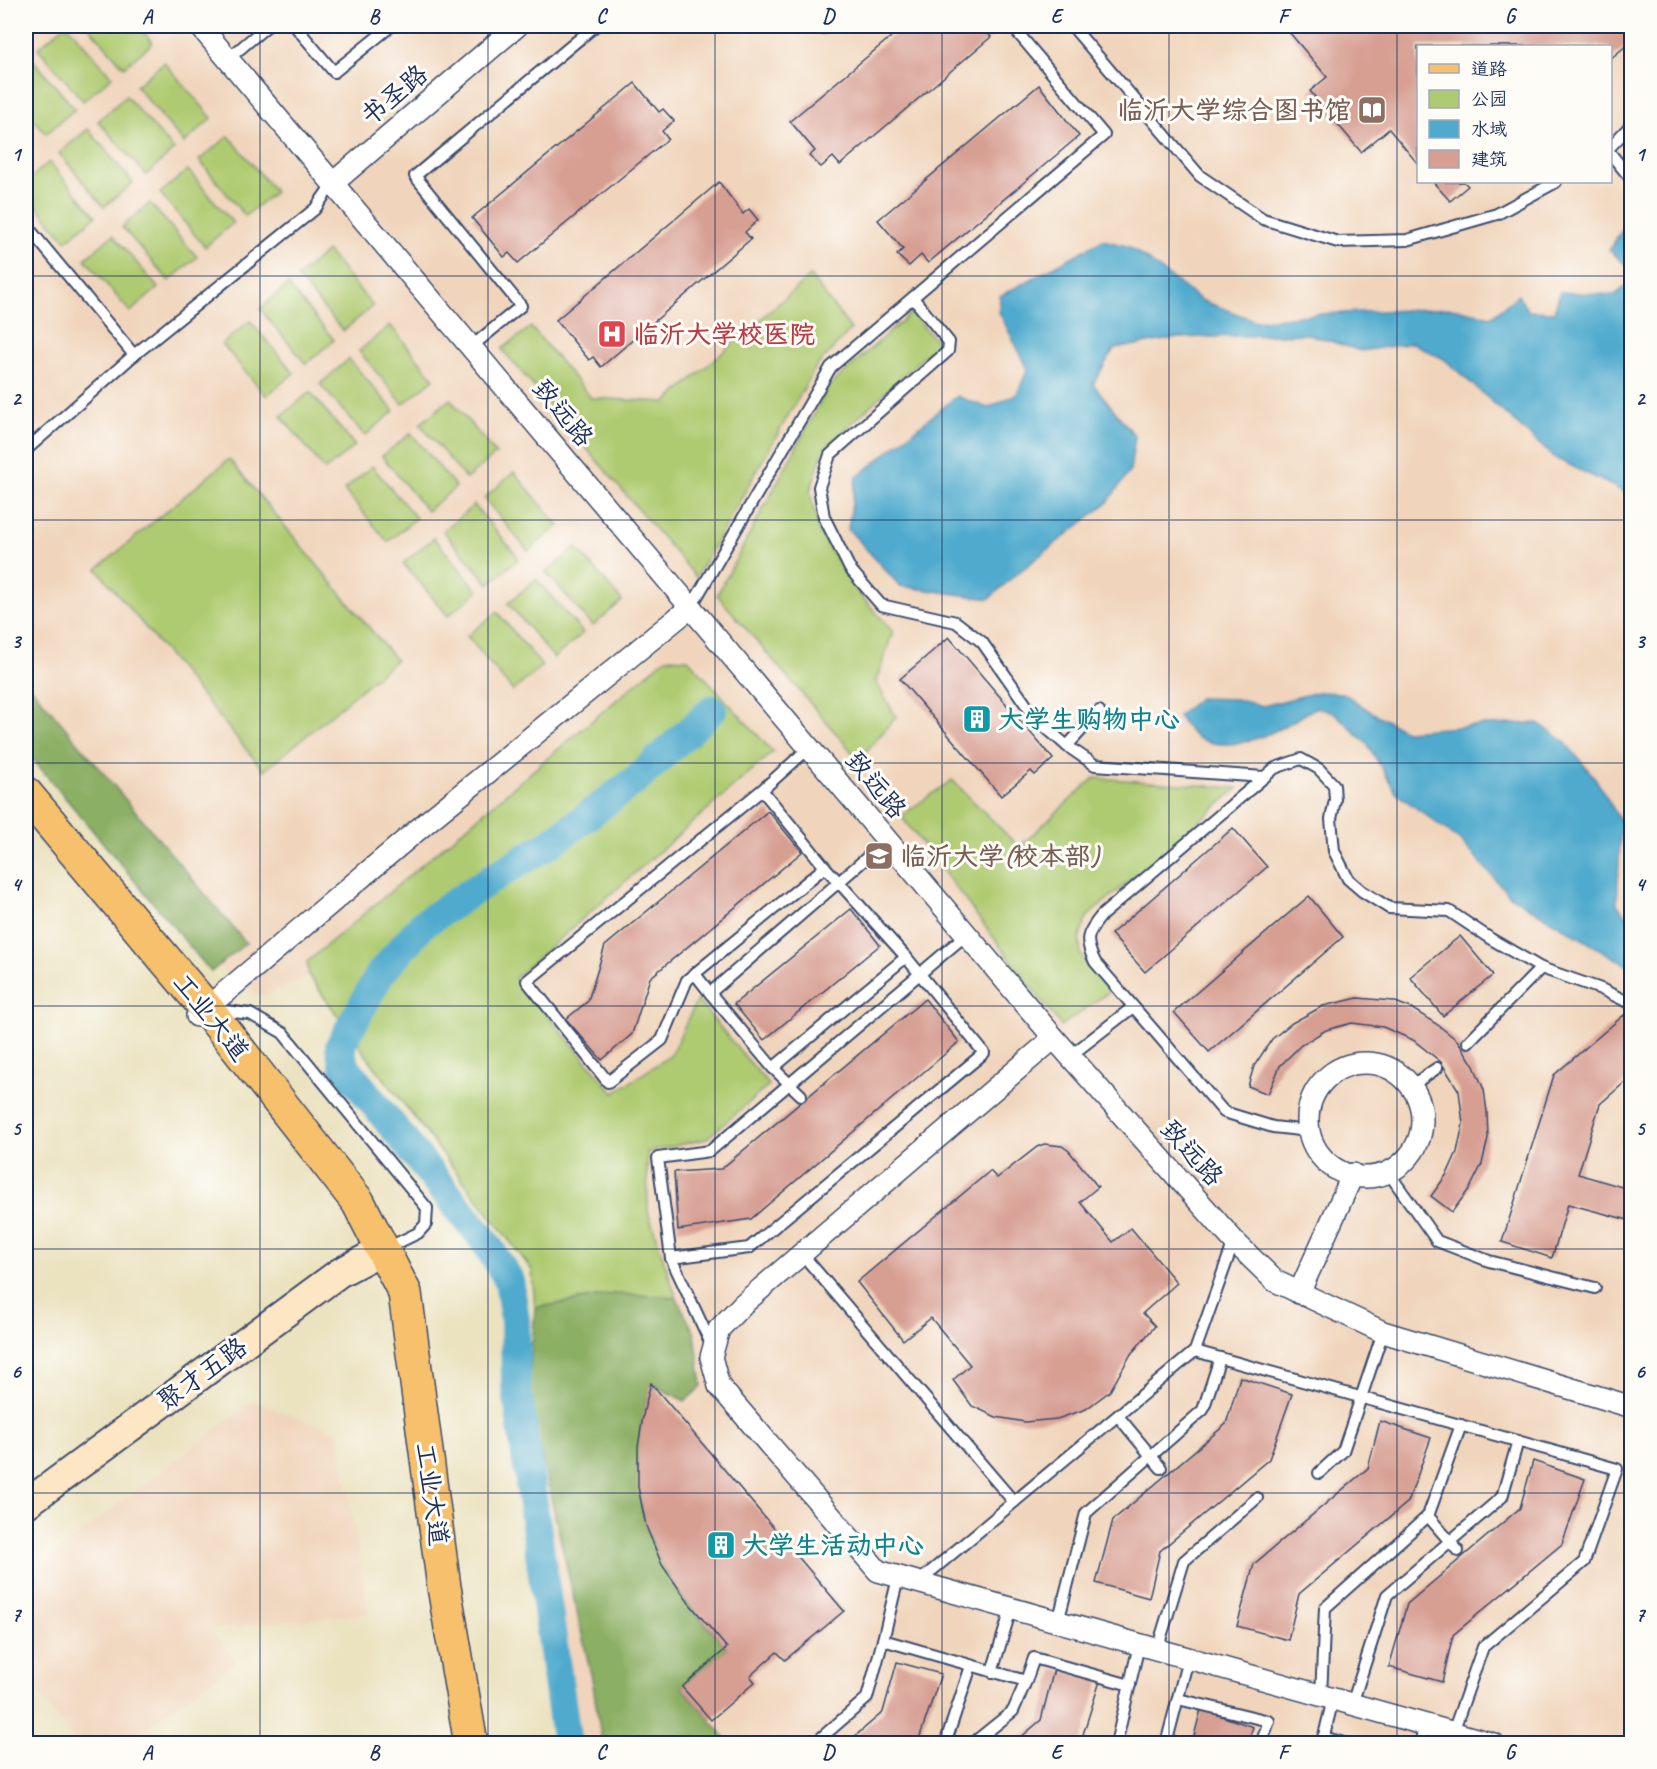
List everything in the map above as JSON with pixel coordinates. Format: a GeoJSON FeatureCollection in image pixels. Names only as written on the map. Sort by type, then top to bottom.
{"type":"FeatureCollection","features":[{"type":"Feature","properties":{"kind":"main road","name":"工业大道"},"geometry":{"type":"LineString","coordinates":[[26,794],[200,1013],[346,1212],[382,1250],[405,1293],[444,1587],[471,1743]]}},
{"type":"Feature","properties":{"kind":"main road","name":"工业大道"},"geometry":{"type":"LineString","coordinates":[[26,818],[200,1013]]}},
{"type":"Feature","properties":{"kind":"main road","name":"工业大道"},"geometry":{"type":"LineString","coordinates":[[382,1250],[451,1743]]}},
{"type":"Feature","properties":{"kind":"street","name":"致远路"},"geometry":{"type":"LineString","coordinates":[[200,26],[1054,1038],[1234,1241],[1275,1281],[1383,1332],[1632,1407]]}},
{"type":"Feature","properties":{"kind":"street","name":"书圣路"},"geometry":{"type":"LineString","coordinates":[[333,183],[517,26]]}},
{"type":"Feature","properties":{"kind":"street"},"geometry":{"type":"LineString","coordinates":[[200,1013],[426,822],[691,607]]}},
{"type":"Feature","properties":{"kind":"street"},"geometry":{"type":"LineString","coordinates":[[1054,1038],[743,1304],[719,1329],[713,1349],[711,1357],[719,1386],[878,1571],[1335,1700],[1422,1734],[1453,1732],[1494,1743]]}},
{"type":"Feature","properties":{"kind":"street"},"geometry":{"type":"LineString","coordinates":[[1352,1064],[1379,1064],[1394,1070],[1411,1086],[1421,1109],[1422,1127],[1417,1145],[1405,1160],[1388,1172],[1362,1177],[1342,1172],[1327,1163],[1315,1148],[1309,1131],[1308,1114],[1315,1093],[1325,1080],[1341,1068],[1352,1064]]}},
{"type":"Feature","properties":{"kind":"street"},"geometry":{"type":"LineString","coordinates":[[1299,1293],[1353,1174]]}},
{"type":"Feature","properties":{"kind":"street","name":"聚才五路"},"geometry":{"type":"LineString","coordinates":[[26,1504],[339,1273],[382,1250]]}},
{"type":"Feature","properties":{"kind":"lane"},"geometry":{"type":"LineString","coordinates":[[228,59],[267,26]]}},
{"type":"Feature","properties":{"kind":"lane"},"geometry":{"type":"LineString","coordinates":[[295,26],[334,72],[391,26]]}},
{"type":"Feature","properties":{"kind":"lane"},"geometry":{"type":"LineString","coordinates":[[471,347],[521,306],[415,176],[595,26]]}},
{"type":"Feature","properties":{"kind":"lane"},"geometry":{"type":"LineString","coordinates":[[691,607],[831,367],[1104,135],[1012,26]]}},
{"type":"Feature","properties":{"kind":"lane"},"geometry":{"type":"LineString","coordinates":[[1072,26],[1200,176],[1263,219],[1338,242],[1407,240],[1497,214],[1554,183]]}},
{"type":"Feature","properties":{"kind":"lane"},"geometry":{"type":"LineString","coordinates":[[1612,146],[1632,124]]}},
{"type":"Feature","properties":{"kind":"lane"},"geometry":{"type":"LineString","coordinates":[[1612,154],[1632,180]]}},
{"type":"Feature","properties":{"kind":"lane"},"geometry":{"type":"LineString","coordinates":[[26,450],[134,355],[315,209],[333,183]]}},
{"type":"Feature","properties":{"kind":"lane"},"geometry":{"type":"LineString","coordinates":[[26,225],[134,355]]}},
{"type":"Feature","properties":{"kind":"lane"},"geometry":{"type":"LineString","coordinates":[[913,298],[949,342],[948,351],[830,455],[819,487],[824,517],[850,569],[880,605],[956,622],[982,642],[1036,719],[1067,747],[1095,765],[1264,777]]}},
{"type":"Feature","properties":{"kind":"lane"},"geometry":{"type":"LineString","coordinates":[[1067,747],[1099,711]]}},
{"type":"Feature","properties":{"kind":"lane"},"geometry":{"type":"LineString","coordinates":[[809,748],[762,790],[527,981],[608,1082],[662,1040],[687,980],[825,867]]}},
{"type":"Feature","properties":{"kind":"lane"},"geometry":{"type":"LineString","coordinates":[[1309,1131],[1272,1127],[1224,1112],[1095,962],[1087,947],[1089,930],[1102,915],[1275,768],[1301,759],[1319,769],[1334,785],[1335,800],[1331,819],[1334,851],[1348,879],[1362,891],[1389,908],[1449,911],[1541,968],[1601,989],[1632,1004]]}},
{"type":"Feature","properties":{"kind":"lane"},"geometry":{"type":"LineString","coordinates":[[671,1258],[749,1248],[984,1053],[906,957],[825,867],[762,790]]}},
{"type":"Feature","properties":{"kind":"lane"},"geometry":{"type":"LineString","coordinates":[[710,993],[887,840]]}},
{"type":"Feature","properties":{"kind":"lane"},"geometry":{"type":"LineString","coordinates":[[713,1349],[671,1258],[658,1158],[710,1151],[966,934]]}},
{"type":"Feature","properties":{"kind":"lane"},"geometry":{"type":"LineString","coordinates":[[773,1068],[906,957]]}},
{"type":"Feature","properties":{"kind":"lane"},"geometry":{"type":"LineString","coordinates":[[1468,1042],[1541,968]]}},
{"type":"Feature","properties":{"kind":"lane"},"geometry":{"type":"LineString","coordinates":[[695,974],[773,1068],[801,1095]]}},
{"type":"Feature","properties":{"kind":"lane"},"geometry":{"type":"LineString","coordinates":[[1070,1056],[1133,1007]]}},
{"type":"Feature","properties":{"kind":"lane"},"geometry":{"type":"LineString","coordinates":[[200,1013],[250,1014],[283,1033],[427,1208],[426,1224],[418,1233],[382,1250]]}},
{"type":"Feature","properties":{"kind":"lane"},"geometry":{"type":"LineString","coordinates":[[1411,1086],[1437,1068]]}},
{"type":"Feature","properties":{"kind":"lane"},"geometry":{"type":"LineString","coordinates":[[1388,1172],[1437,1241],[1489,1261],[1595,1288]]}},
{"type":"Feature","properties":{"kind":"lane"},"geometry":{"type":"LineString","coordinates":[[814,1743],[867,1698],[883,1640],[907,1580],[1014,1502],[1195,1351],[1234,1241]]}},
{"type":"Feature","properties":{"kind":"lane"},"geometry":{"type":"LineString","coordinates":[[802,1254],[1014,1502]]}},
{"type":"Feature","properties":{"kind":"lane"},"geometry":{"type":"LineString","coordinates":[[1319,1473],[1343,1451],[1383,1332]]}},
{"type":"Feature","properties":{"kind":"lane"},"geometry":{"type":"LineString","coordinates":[[1195,1351],[1617,1469],[1584,1562],[1483,1647],[1453,1732]]}},
{"type":"Feature","properties":{"kind":"lane"},"geometry":{"type":"LineString","coordinates":[[1058,1622],[1086,1513],[1203,1410],[1220,1358]]}},
{"type":"Feature","properties":{"kind":"lane"},"geometry":{"type":"LineString","coordinates":[[1118,1416],[1161,1468]]}},
{"type":"Feature","properties":{"kind":"lane"},"geometry":{"type":"LineString","coordinates":[[1335,1700],[1325,1608],[1428,1516],[1461,1425]]}},
{"type":"Feature","properties":{"kind":"lane"},"geometry":{"type":"LineString","coordinates":[[1347,1743],[1322,1740],[1335,1700],[1387,1596],[1502,1497],[1518,1442]]}},
{"type":"Feature","properties":{"kind":"lane"},"geometry":{"type":"LineString","coordinates":[[1116,1743],[1130,1685],[1184,1561],[1257,1498]]}},
{"type":"Feature","properties":{"kind":"lane"},"geometry":{"type":"LineString","coordinates":[[1428,1516],[1458,1551]]}},
{"type":"Feature","properties":{"kind":"lane"},"geometry":{"type":"LineString","coordinates":[[992,1672],[1011,1609]]}},
{"type":"Feature","properties":{"kind":"lane"},"geometry":{"type":"LineString","coordinates":[[883,1640],[1026,1681]]}},
{"type":"Feature","properties":{"kind":"lane"},"geometry":{"type":"LineString","coordinates":[[972,1743],[1013,1711],[1034,1658],[1130,1685]]}},
{"type":"Feature","properties":{"kind":"lane"},"geometry":{"type":"LineString","coordinates":[[1166,1743],[1188,1659]]}},
{"type":"Feature","properties":{"kind":"lane"},"geometry":{"type":"LineString","coordinates":[[945,1743],[971,1666]]}},
{"type":"Feature","properties":{"kind":"lane"},"geometry":{"type":"LineString","coordinates":[[1178,1699],[1269,1721],[1261,1743]]}},
{"type":"Feature","properties":{"kind":"shaded area","name":"临沂大学(校本部)"},"geometry":{"type":"Polygon","coordinates":[[[26,26],[1631,26],[1631,1743],[577,1743],[528,1395],[535,1308],[532,1270],[366,1055],[310,977],[259,996],[226,974],[26,739],[26,26]]]}},
{"type":"Feature","properties":{"kind":"shaded area"},"geometry":{"type":"Polygon","coordinates":[[[252,1401],[338,1432],[369,1613],[210,1629],[237,1661],[124,1743],[76,1743],[26,1677],[26,1579],[58,1551],[252,1401]]]}},
{"type":"Feature","properties":{"kind":"green space"},"geometry":{"type":"Polygon","coordinates":[[[64,26],[68,26],[112,77],[83,101],[38,48],[64,26]]]}},
{"type":"Feature","properties":{"kind":"green space"},"geometry":{"type":"Polygon","coordinates":[[[88,26],[138,26],[153,43],[124,67],[88,26]]]}},
{"type":"Feature","properties":{"kind":"green space"},"geometry":{"type":"Polygon","coordinates":[[[28,54],[75,109],[46,134],[26,111],[26,57],[28,54]]]}},
{"type":"Feature","properties":{"kind":"green space"},"geometry":{"type":"Polygon","coordinates":[[[164,62],[212,118],[184,143],[136,86],[164,62]]]}},
{"type":"Feature","properties":{"kind":"green space"},"geometry":{"type":"Polygon","coordinates":[[[126,96],[174,150],[146,175],[98,121],[126,96]]]}},
{"type":"Feature","properties":{"kind":"green space"},"geometry":{"type":"Polygon","coordinates":[[[88,129],[133,183],[104,207],[59,153],[88,129]]]}},
{"type":"Feature","properties":{"kind":"green space"},"geometry":{"type":"Polygon","coordinates":[[[229,136],[275,192],[245,216],[199,160],[229,136]]]}},
{"type":"Feature","properties":{"kind":"green space"},"geometry":{"type":"Polygon","coordinates":[[[49,162],[96,216],[66,241],[26,193],[26,182],[49,162]]]}},
{"type":"Feature","properties":{"kind":"green space"},"geometry":{"type":"Polygon","coordinates":[[[188,170],[233,223],[205,247],[160,193],[188,170]]]}},
{"type":"Feature","properties":{"kind":"green space"},"geometry":{"type":"Polygon","coordinates":[[[150,203],[197,257],[169,281],[122,227],[150,203]]]}},
{"type":"Feature","properties":{"kind":"green space"},"geometry":{"type":"Polygon","coordinates":[[[113,235],[158,288],[130,312],[85,259],[113,235]]]}},
{"type":"Feature","properties":{"kind":"green space"},"geometry":{"type":"Polygon","coordinates":[[[327,251],[373,306],[343,331],[297,277],[327,251]]]}},
{"type":"Feature","properties":{"kind":"green space"},"geometry":{"type":"Polygon","coordinates":[[[810,276],[851,329],[816,367],[696,577],[502,349],[531,327],[591,398],[666,402],[810,276]]]}},
{"type":"Feature","properties":{"kind":"green space"},"geometry":{"type":"Polygon","coordinates":[[[288,285],[334,340],[306,364],[260,309],[288,285]]]}},
{"type":"Feature","properties":{"kind":"green space"},"geometry":{"type":"Polygon","coordinates":[[[911,313],[938,343],[824,449],[810,491],[819,532],[860,595],[893,631],[876,682],[896,717],[859,760],[717,595],[829,386],[911,313]]]}},
{"type":"Feature","properties":{"kind":"green space"},"geometry":{"type":"Polygon","coordinates":[[[250,321],[294,373],[266,396],[222,344],[250,321]]]}},
{"type":"Feature","properties":{"kind":"green space"},"geometry":{"type":"Polygon","coordinates":[[[390,325],[434,379],[403,404],[359,351],[390,325]]]}},
{"type":"Feature","properties":{"kind":"green space"},"geometry":{"type":"Polygon","coordinates":[[[349,359],[394,411],[365,436],[320,384],[349,359]]]}},
{"type":"Feature","properties":{"kind":"green space"},"geometry":{"type":"Polygon","coordinates":[[[310,392],[355,446],[325,470],[281,416],[310,392]]]}},
{"type":"Feature","properties":{"kind":"green space"},"geometry":{"type":"Polygon","coordinates":[[[450,399],[496,454],[466,479],[420,424],[450,399]]]}},
{"type":"Feature","properties":{"kind":"green space"},"geometry":{"type":"Polygon","coordinates":[[[411,433],[456,487],[427,511],[382,456],[411,433]]]}},
{"type":"Feature","properties":{"kind":"green space"},"geometry":{"type":"Polygon","coordinates":[[[229,459],[396,660],[264,771],[97,569],[229,459]]]}},
{"type":"Feature","properties":{"kind":"green space"},"geometry":{"type":"Polygon","coordinates":[[[372,466],[416,518],[388,542],[344,490],[372,466]]]}},
{"type":"Feature","properties":{"kind":"green space"},"geometry":{"type":"Polygon","coordinates":[[[514,472],[559,526],[528,551],[484,498],[514,472]]]}},
{"type":"Feature","properties":{"kind":"green space"},"geometry":{"type":"Polygon","coordinates":[[[474,505],[519,558],[489,584],[443,531],[474,505]]]}},
{"type":"Feature","properties":{"kind":"green space"},"geometry":{"type":"Polygon","coordinates":[[[434,538],[478,591],[448,616],[403,563],[434,538]]]}},
{"type":"Feature","properties":{"kind":"green space"},"geometry":{"type":"Polygon","coordinates":[[[576,547],[622,601],[593,626],[546,572],[576,547]]]}},
{"type":"Feature","properties":{"kind":"green space"},"geometry":{"type":"Polygon","coordinates":[[[536,579],[583,633],[554,658],[508,603],[536,579]]]}},
{"type":"Feature","properties":{"kind":"green space"},"geometry":{"type":"Polygon","coordinates":[[[497,612],[542,666],[513,691],[467,636],[497,612]]]}},
{"type":"Feature","properties":{"kind":"green space"},"geometry":{"type":"Polygon","coordinates":[[[666,658],[688,659],[773,752],[515,978],[614,1093],[671,1055],[697,1000],[769,1085],[706,1139],[647,1152],[648,1212],[676,1297],[614,1294],[535,1308],[532,1270],[366,1055],[309,976],[307,962],[666,658]]]}},
{"type":"Feature","properties":{"kind":"green space"},"geometry":{"type":"Polygon","coordinates":[[[26,681],[246,943],[211,972],[26,751],[26,681]]]}},
{"type":"Feature","properties":{"kind":"green space"},"geometry":{"type":"Polygon","coordinates":[[[1094,778],[1238,788],[1087,917],[1079,939],[1081,955],[1110,991],[1061,1026],[901,816],[952,780],[1019,847],[1094,778]]]}},
{"type":"Feature","properties":{"kind":"green space"},"geometry":{"type":"Polygon","coordinates":[[[614,1294],[676,1297],[695,1334],[702,1386],[685,1401],[651,1384],[641,1430],[638,1475],[645,1519],[662,1564],[683,1597],[727,1648],[682,1687],[730,1743],[602,1743],[592,1679],[528,1395],[535,1308],[614,1294]]]}},
{"type":"Feature","properties":{"kind":"water"},"geometry":{"type":"Polygon","coordinates":[[[1622,230],[1631,234],[1631,269],[1609,250],[1622,230]]]}},
{"type":"Feature","properties":{"kind":"water"},"geometry":{"type":"Polygon","coordinates":[[[1103,240],[1130,247],[1201,300],[1256,321],[1318,314],[1452,308],[1491,317],[1518,295],[1528,311],[1554,312],[1560,292],[1615,295],[1631,281],[1631,495],[1555,458],[1444,359],[1412,343],[1361,351],[1308,334],[1176,338],[1114,349],[1093,384],[1135,436],[1130,471],[1107,503],[1014,576],[989,599],[900,586],[848,529],[856,478],[957,396],[988,408],[1017,394],[1028,369],[999,312],[1000,296],[1103,240]]]}},
{"type":"Feature","properties":{"kind":"water"},"geometry":{"type":"Polygon","coordinates":[[[1318,692],[1343,693],[1405,731],[1538,723],[1563,740],[1595,778],[1621,822],[1617,904],[1631,921],[1631,968],[1510,896],[1460,840],[1397,794],[1368,745],[1336,714],[1316,707],[1289,724],[1259,738],[1227,744],[1211,743],[1196,737],[1178,716],[1199,698],[1236,699],[1263,706],[1318,692]]]}},
{"type":"Feature","properties":{"kind":"building"},"geometry":{"type":"Polygon","coordinates":[[[789,26],[847,26],[825,34],[808,33],[789,26]]]}},
{"type":"Feature","properties":{"kind":"building"},"geometry":{"type":"Polygon","coordinates":[[[904,26],[982,26],[991,37],[840,165],[833,157],[821,167],[809,156],[815,151],[790,121],[904,26]]]}},
{"type":"Feature","properties":{"kind":"building","name":"临沂大学综合图书馆"},"geometry":{"type":"Polygon","coordinates":[[[1284,26],[1632,26],[1632,41],[1612,57],[1612,45],[1417,45],[1417,163],[1389,129],[1361,152],[1310,91],[1327,77],[1284,26]]]}},
{"type":"Feature","properties":{"kind":"building"},"geometry":{"type":"Polygon","coordinates":[[[635,83],[659,112],[663,109],[674,121],[662,131],[668,139],[518,263],[509,253],[504,257],[472,218],[635,83]]]}},
{"type":"Feature","properties":{"kind":"building"},"geometry":{"type":"Polygon","coordinates":[[[1039,85],[1079,136],[928,263],[921,255],[909,266],[897,255],[903,249],[878,220],[1039,85]]]}},
{"type":"Feature","properties":{"kind":"building"},"geometry":{"type":"Polygon","coordinates":[[[719,182],[743,214],[749,209],[758,220],[745,232],[751,239],[601,367],[593,357],[589,360],[556,320],[719,182]]]}},
{"type":"Feature","properties":{"kind":"building"},"geometry":{"type":"Polygon","coordinates":[[[1434,183],[1465,183],[1468,186],[1450,201],[1434,183]]]}},
{"type":"Feature","properties":{"kind":"building","name":"大学生购物中心"},"geometry":{"type":"Polygon","coordinates":[[[949,637],[1053,759],[1035,775],[1031,771],[1001,796],[900,679],[949,637]]]}},
{"type":"Feature","properties":{"kind":"building"},"geometry":{"type":"Polygon","coordinates":[[[768,811],[802,852],[650,978],[632,1034],[602,1060],[566,1019],[588,1001],[605,946],[768,811]]]}},
{"type":"Feature","properties":{"kind":"building"},"geometry":{"type":"Polygon","coordinates":[[[1233,828],[1267,867],[1145,972],[1111,934],[1233,828]]]}},
{"type":"Feature","properties":{"kind":"building"},"geometry":{"type":"Polygon","coordinates":[[[1309,896],[1343,937],[1209,1052],[1174,1012],[1309,896]]]}},
{"type":"Feature","properties":{"kind":"building"},"geometry":{"type":"Polygon","coordinates":[[[851,909],[880,945],[764,1040],[734,1004],[851,909]]]}},
{"type":"Feature","properties":{"kind":"building"},"geometry":{"type":"Polygon","coordinates":[[[1460,936],[1493,975],[1443,1016],[1410,977],[1460,936]]]}},
{"type":"Feature","properties":{"kind":"building"},"geometry":{"type":"Polygon","coordinates":[[[1358,998],[1393,1001],[1411,1008],[1458,1041],[1474,1066],[1484,1090],[1488,1138],[1482,1164],[1470,1188],[1452,1212],[1431,1196],[1447,1174],[1457,1152],[1463,1124],[1459,1091],[1441,1062],[1413,1040],[1383,1027],[1352,1023],[1326,1030],[1301,1045],[1280,1066],[1268,1094],[1248,1086],[1254,1066],[1272,1039],[1292,1023],[1323,1006],[1358,998]]]}},
{"type":"Feature","properties":{"kind":"building"},"geometry":{"type":"Polygon","coordinates":[[[925,999],[959,1042],[751,1219],[678,1230],[674,1172],[721,1169],[925,999]]]}},
{"type":"Feature","properties":{"kind":"building"},"geometry":{"type":"Polygon","coordinates":[[[1624,1015],[1632,1024],[1632,1076],[1600,1104],[1578,1174],[1632,1190],[1632,1221],[1568,1204],[1552,1258],[1502,1242],[1554,1075],[1624,1015]]]}},
{"type":"Feature","properties":{"kind":"building"},"geometry":{"type":"Polygon","coordinates":[[[1044,1144],[1062,1146],[1069,1151],[1098,1187],[1080,1202],[1113,1242],[1131,1228],[1177,1283],[1143,1313],[1155,1326],[1131,1354],[1110,1391],[1086,1409],[1057,1419],[1025,1422],[996,1417],[972,1406],[953,1380],[970,1365],[931,1318],[903,1340],[857,1282],[990,1171],[997,1178],[1044,1144]]]}},
{"type":"Feature","properties":{"kind":"building"},"geometry":{"type":"Polygon","coordinates":[[[1240,1377],[1292,1394],[1269,1459],[1160,1551],[1149,1598],[1096,1583],[1113,1520],[1226,1424],[1240,1377]]]}},
{"type":"Feature","properties":{"kind":"building","name":"大学生活动中心"},"geometry":{"type":"Polygon","coordinates":[[[651,1383],[844,1611],[785,1660],[777,1652],[750,1676],[755,1682],[711,1720],[682,1687],[727,1648],[689,1603],[662,1565],[646,1526],[638,1487],[638,1447],[651,1383]]]}},
{"type":"Feature","properties":{"kind":"building"},"geometry":{"type":"Polygon","coordinates":[[[1380,1421],[1431,1438],[1408,1502],[1299,1594],[1288,1640],[1237,1626],[1254,1564],[1368,1468],[1380,1421]]]}},
{"type":"Feature","properties":{"kind":"building"},"geometry":{"type":"Polygon","coordinates":[[[1533,1461],[1585,1479],[1562,1544],[1453,1635],[1442,1682],[1389,1667],[1407,1604],[1520,1508],[1533,1461]]]}},
{"type":"Feature","properties":{"kind":"building"},"geometry":{"type":"Polygon","coordinates":[[[897,1662],[941,1674],[918,1742],[846,1744],[883,1712],[897,1662]]]}},
{"type":"Feature","properties":{"kind":"building"},"geometry":{"type":"Polygon","coordinates":[[[1054,1669],[1100,1681],[1080,1744],[1013,1744],[1041,1720],[1054,1669]]]}},
{"type":"Feature","properties":{"kind":"building"},"geometry":{"type":"Polygon","coordinates":[[[1201,1709],[1253,1727],[1247,1744],[1192,1744],[1201,1709]]]}},
{"type":"Feature","properties":{"kind":"waterway"},"geometry":{"type":"LineString","coordinates":[[567,1744],[516,1384],[515,1321],[509,1280],[484,1240],[344,1066],[340,1046],[380,974],[423,924],[551,843],[637,779],[712,710]]}},
{"type":"Feature","properties":{"kind":"place","name":"临沂大学综合图书馆"},"geometry":{"type":"Point","coordinates":[1372,110]}},
{"type":"Feature","properties":{"kind":"place","name":"临沂大学校医院"},"geometry":{"type":"Point","coordinates":[612,334]}},
{"type":"Feature","properties":{"kind":"place","name":"大学生购物中心"},"geometry":{"type":"Point","coordinates":[977,719]}},
{"type":"Feature","properties":{"kind":"place","name":"临沂大学(校本部)"},"geometry":{"type":"Point","coordinates":[879,856]}},
{"type":"Feature","properties":{"kind":"place","name":"大学生活动中心"},"geometry":{"type":"Point","coordinates":[721,1545]}}]}
